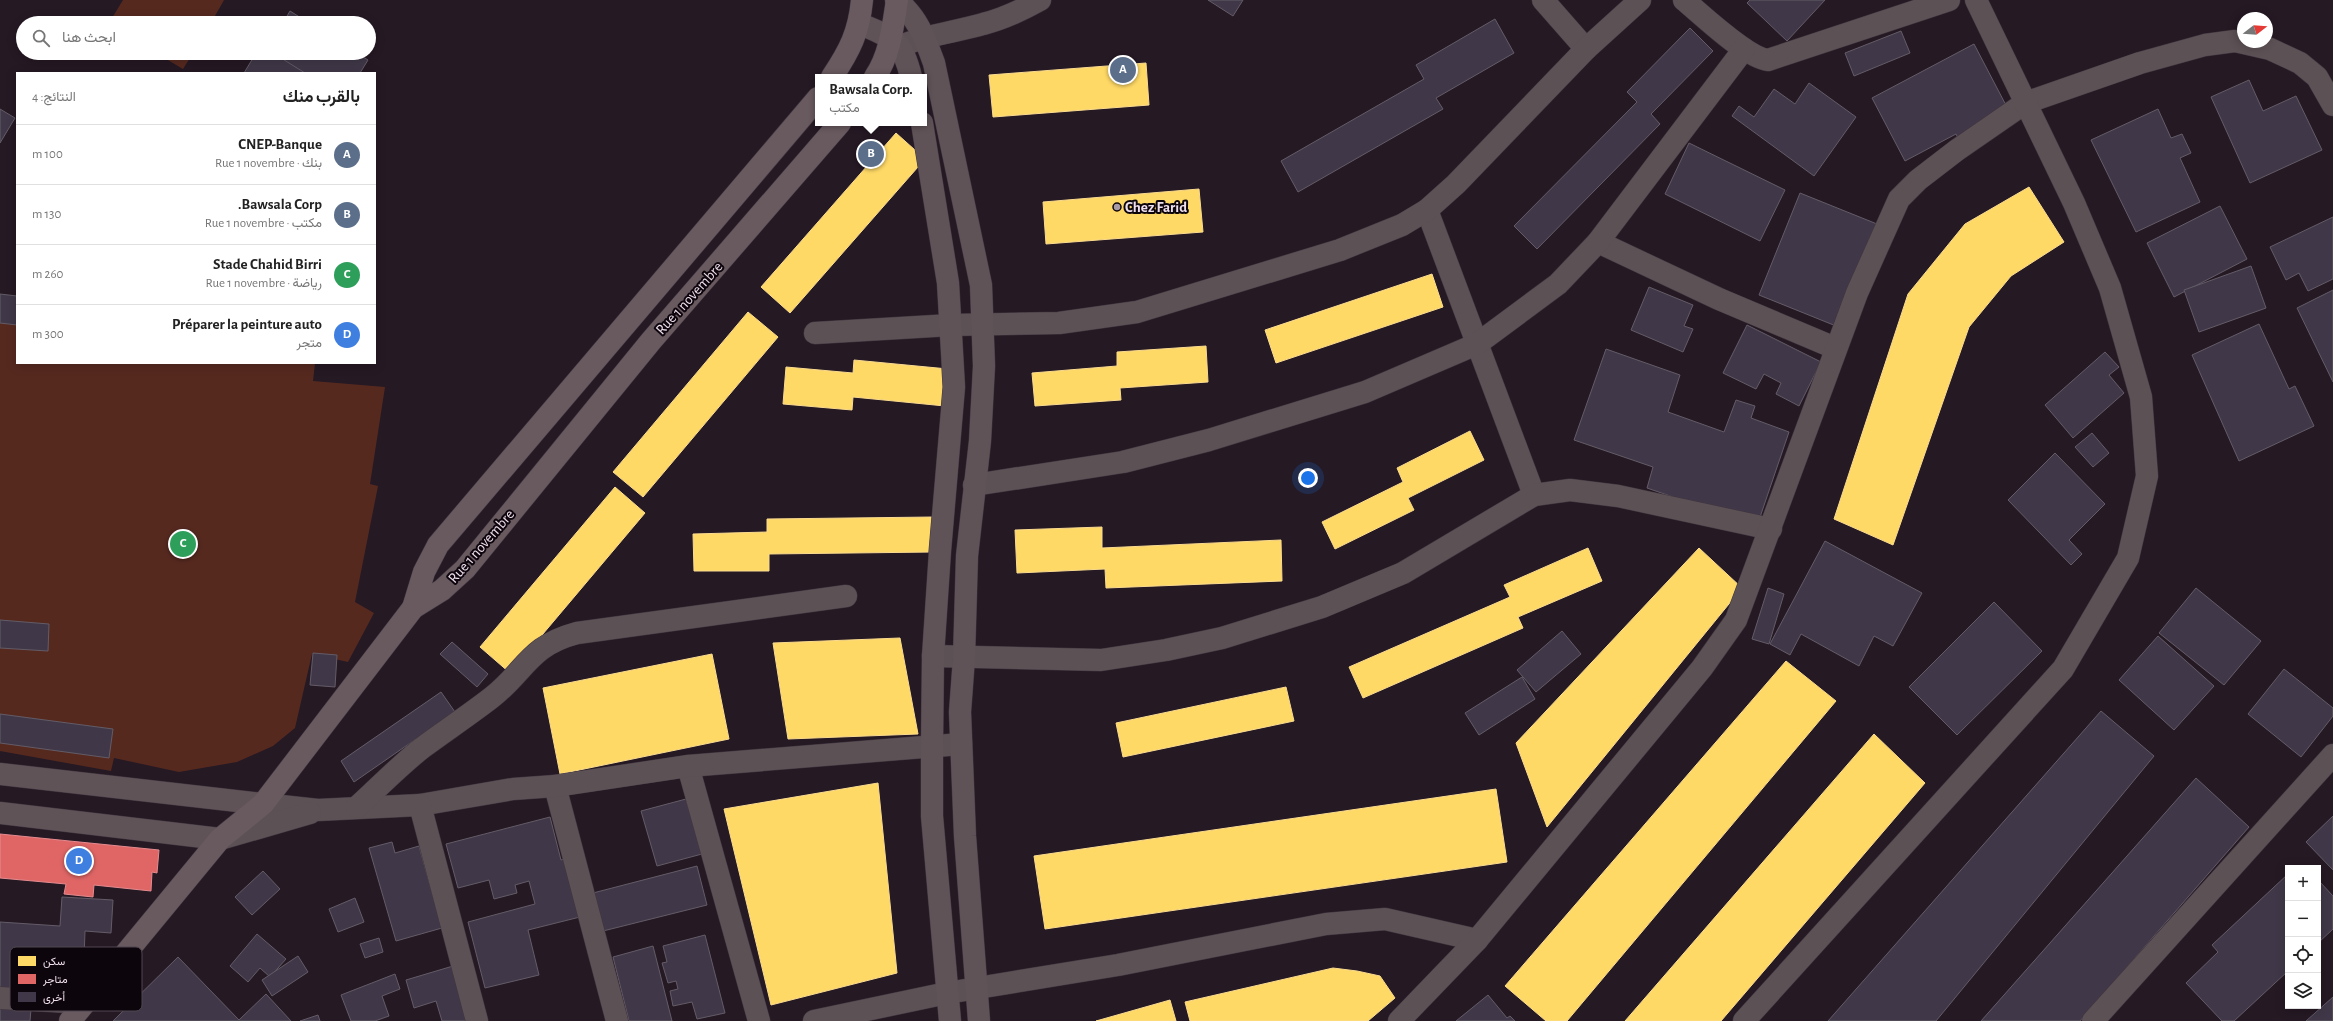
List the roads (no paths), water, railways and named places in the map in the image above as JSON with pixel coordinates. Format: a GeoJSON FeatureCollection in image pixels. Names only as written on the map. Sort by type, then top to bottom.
{"type":"FeatureCollection","features":[{"type":"Feature","properties":{"kind":"main road"},"geometry":{"type":"LineString","coordinates":[[834,74],[849,52],[860,24],[862,0]]}},
{"type":"Feature","properties":{"kind":"main road"},"geometry":{"type":"LineString","coordinates":[[897,0],[914,16],[924,36],[934,63],[968,218],[981,286],[981,325],[984,366],[980,441],[967,556],[964,658],[960,712],[965,836],[979,1021]]}},
{"type":"Feature","properties":{"kind":"main road"},"geometry":{"type":"LineString","coordinates":[[877,74],[882,68],[895,41],[897,0]]}},
{"type":"Feature","properties":{"kind":"main road"},"geometry":{"type":"LineString","coordinates":[[860,24],[895,41],[910,74]]}},
{"type":"Feature","properties":{"kind":"main road","name":"Rue 1 novembre"},"geometry":{"type":"LineString","coordinates":[[413,608],[424,572],[438,545],[815,102]]}},
{"type":"Feature","properties":{"kind":"main road","name":"Rue 1 novembre"},"geometry":{"type":"LineString","coordinates":[[413,608],[442,590],[465,569],[651,341],[837,126]]}},
{"type":"Feature","properties":{"kind":"main road"},"geometry":{"type":"LineString","coordinates":[[922,126],[948,283],[952,325],[954,387],[933,656],[932,746],[932,816],[950,1021]]}},
{"type":"Feature","properties":{"kind":"main road"},"geometry":{"type":"LineString","coordinates":[[130,947],[181,884],[220,839],[263,804],[413,608]]}},
{"type":"Feature","properties":{"kind":"main road"},"geometry":{"type":"LineString","coordinates":[[0,774],[263,804]]}},
{"type":"Feature","properties":{"kind":"main road"},"geometry":{"type":"LineString","coordinates":[[0,813],[220,839]]}},
{"type":"Feature","properties":{"kind":"main road"},"geometry":{"type":"LineString","coordinates":[[70,1021],[78,1011]]}},
{"type":"Feature","properties":{"kind":"street"},"geometry":{"type":"LineString","coordinates":[[895,41],[984,24],[1006,17],[1040,0]]}},
{"type":"Feature","properties":{"kind":"street"},"geometry":{"type":"LineString","coordinates":[[1543,0],[1586,48]]}},
{"type":"Feature","properties":{"kind":"street"},"geometry":{"type":"LineString","coordinates":[[815,333],[952,325],[1060,323],[1137,312],[1340,250],[1402,226],[1427,210],[1456,184],[1586,48],[1640,0]]}},
{"type":"Feature","properties":{"kind":"street"},"geometry":{"type":"LineString","coordinates":[[1684,0],[1744,49],[1756,57],[1768,60],[1949,0]]}},
{"type":"Feature","properties":{"kind":"street"},"geometry":{"type":"LineString","coordinates":[[1744,1021],[2063,668],[2128,558],[2147,476],[2141,397],[2110,288],[2074,203],[1976,0]]}},
{"type":"Feature","properties":{"kind":"street"},"geometry":{"type":"LineString","coordinates":[[1399,1021],[1477,940],[1702,668],[1736,620],[1771,529],[1836,348],[1899,199],[1918,180],[1957,150],[2025,103],[2140,63],[2205,45],[2235,41],[2270,49],[2300,63],[2317,77],[2333,105]]}},
{"type":"Feature","properties":{"kind":"street"},"geometry":{"type":"LineString","coordinates":[[974,485],[1123,462],[1209,440],[1365,392],[1477,344],[1558,284],[1598,242],[1744,49]]}},
{"type":"Feature","properties":{"kind":"street"},"geometry":{"type":"LineString","coordinates":[[1427,210],[1534,495]]}},
{"type":"Feature","properties":{"kind":"street"},"geometry":{"type":"LineString","coordinates":[[1598,242],[1719,299],[1836,348]]}},
{"type":"Feature","properties":{"kind":"street"},"geometry":{"type":"LineString","coordinates":[[933,656],[964,658],[1101,660],[1166,650],[1222,638],[1322,607],[1403,573],[1534,495],[1570,490],[1618,496],[1771,529]]}},
{"type":"Feature","properties":{"kind":"street"},"geometry":{"type":"LineString","coordinates":[[357,808],[421,749],[493,697],[525,662],[544,646],[558,638],[577,633],[846,596]]}},
{"type":"Feature","properties":{"kind":"street"},"geometry":{"type":"LineString","coordinates":[[263,804],[318,810],[420,805],[513,789],[555,786],[688,766],[962,744]]}},
{"type":"Feature","properties":{"kind":"street"},"geometry":{"type":"LineString","coordinates":[[2093,1021],[2333,755]]}},
{"type":"Feature","properties":{"kind":"street"},"geometry":{"type":"LineString","coordinates":[[688,766],[759,1021]]}},
{"type":"Feature","properties":{"kind":"street"},"geometry":{"type":"LineString","coordinates":[[555,786],[617,1021]]}},
{"type":"Feature","properties":{"kind":"street"},"geometry":{"type":"LineString","coordinates":[[420,805],[477,1021]]}},
{"type":"Feature","properties":{"kind":"street"},"geometry":{"type":"LineString","coordinates":[[220,839],[318,810]]}},
{"type":"Feature","properties":{"kind":"street"},"geometry":{"type":"LineString","coordinates":[[814,1021],[947,993],[1118,965],[1326,924],[1385,919],[1477,940]]}},
{"type":"Feature","properties":{"kind":"street"},"geometry":{"type":"LineString","coordinates":[[0,998],[10,999]]}},
{"type":"Feature","properties":{"kind":"place","name":"CNEP-Banque"},"geometry":{"type":"Point","coordinates":[1123,70]}},
{"type":"Feature","properties":{"kind":"place","name":"Bawsala Corp."},"geometry":{"type":"Point","coordinates":[871,154]}},
{"type":"Feature","properties":{"kind":"place","name":"Chez Farid"},"geometry":{"type":"Point","coordinates":[1117,207]}},
{"type":"Feature","properties":{"kind":"place","name":"Stade Chahid Birri"},"geometry":{"type":"Point","coordinates":[183,544]}},
{"type":"Feature","properties":{"kind":"place","name":"Préparer la peinture auto"},"geometry":{"type":"Point","coordinates":[79,861]}}]}
